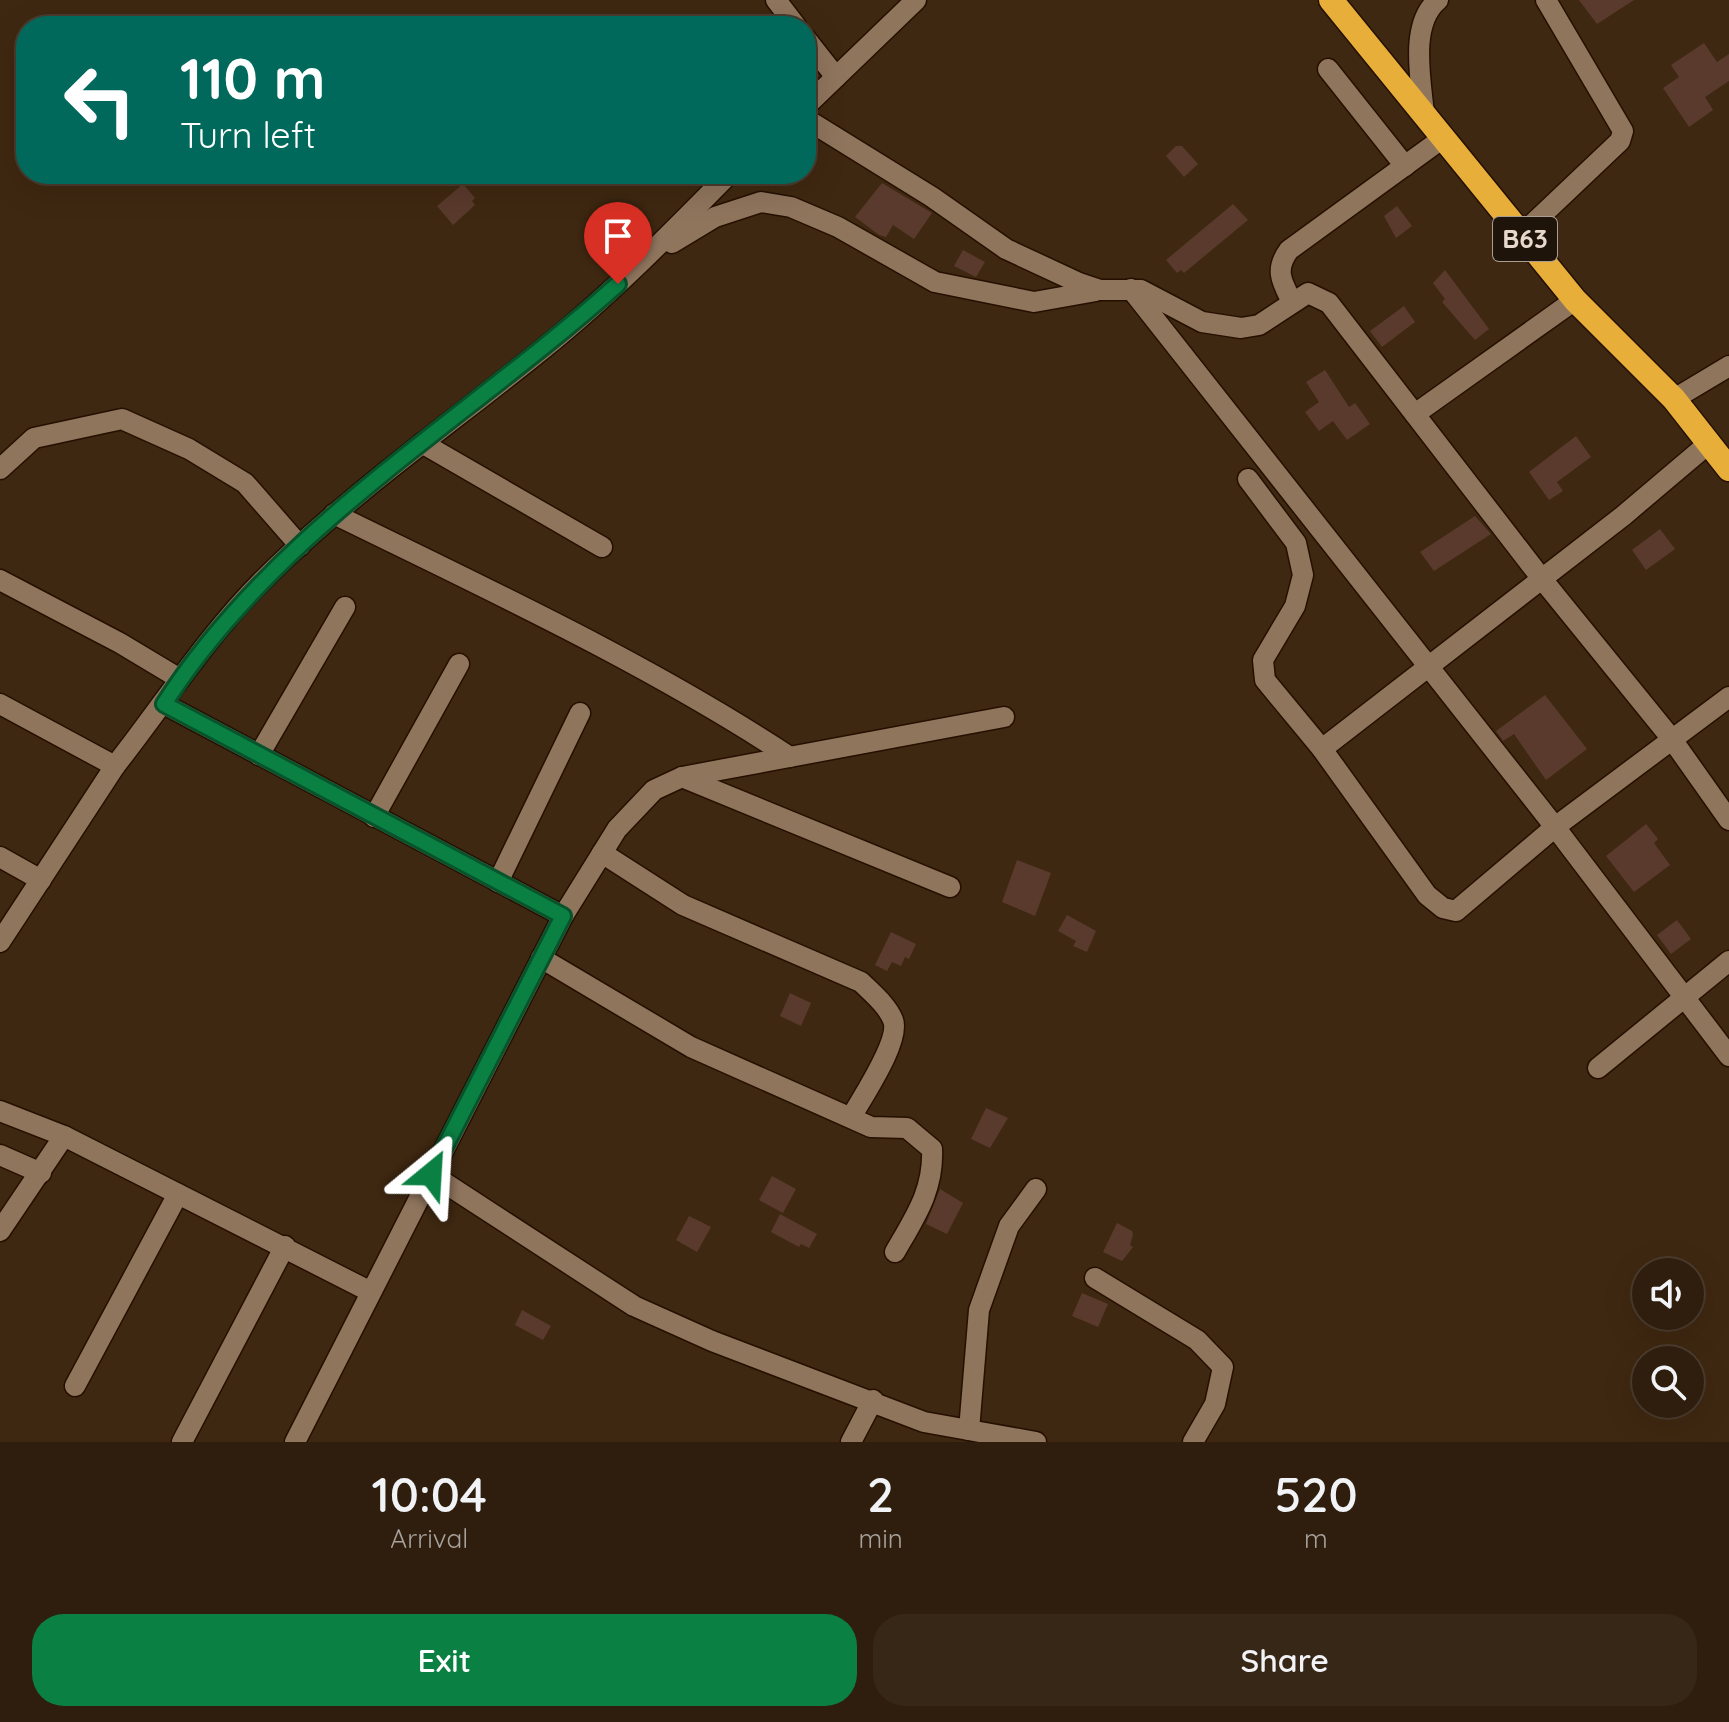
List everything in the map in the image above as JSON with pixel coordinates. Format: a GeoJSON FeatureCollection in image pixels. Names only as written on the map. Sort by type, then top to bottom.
{"type":"FeatureCollection","features":[{"type":"Feature","properties":{"kind":"highway","name":"B63"},"geometry":{"type":"LineString","coordinates":[[1331,0],[1575,300],[1674,399],[1729,469]]}},
{"type":"Feature","properties":{"kind":"street"},"geometry":{"type":"LineString","coordinates":[[776,0],[788,16]]}},
{"type":"Feature","properties":{"kind":"street"},"geometry":{"type":"LineString","coordinates":[[816,96],[916,0]]}},
{"type":"Feature","properties":{"kind":"street"},"geometry":{"type":"LineString","coordinates":[[1424,114],[1422,27],[1429,7],[1438,0]]}},
{"type":"Feature","properties":{"kind":"street"},"geometry":{"type":"LineString","coordinates":[[1522,234],[1620,141],[1623,131],[1546,0]]}},
{"type":"Feature","properties":{"kind":"street"},"geometry":{"type":"LineString","coordinates":[[816,52],[836,77]]}},
{"type":"Feature","properties":{"kind":"street"},"geometry":{"type":"LineString","coordinates":[[1328,69],[1405,166]]}},
{"type":"Feature","properties":{"kind":"street"},"geometry":{"type":"LineString","coordinates":[[816,125],[1037,267],[1100,290]]}},
{"type":"Feature","properties":{"kind":"street"},"geometry":{"type":"LineString","coordinates":[[1292,302],[1279,277],[1280,262],[1289,250],[1443,138]]}},
{"type":"Feature","properties":{"kind":"street"},"geometry":{"type":"LineString","coordinates":[[0,942],[115,766],[180,679],[260,582],[334,514],[578,319],[658,248],[719,184]]}},
{"type":"Feature","properties":{"kind":"street"},"geometry":{"type":"LineString","coordinates":[[658,248],[679,240],[715,217],[761,202],[791,207],[838,227],[935,282],[1034,302],[1130,287],[1221,327],[1259,325],[1308,293],[1329,303],[1542,579],[1671,738],[1729,820]]}},
{"type":"Feature","properties":{"kind":"street"},"geometry":{"type":"LineString","coordinates":[[1130,287],[1555,827],[1729,1056]]}},
{"type":"Feature","properties":{"kind":"street"},"geometry":{"type":"LineString","coordinates":[[1415,414],[1575,300]]}},
{"type":"Feature","properties":{"kind":"street"},"geometry":{"type":"LineString","coordinates":[[1674,399],[1729,366]]}},
{"type":"Feature","properties":{"kind":"street"},"geometry":{"type":"LineString","coordinates":[[0,469],[34,438],[122,419],[189,449],[245,483],[300,546]]}},
{"type":"Feature","properties":{"kind":"street"},"geometry":{"type":"LineString","coordinates":[[422,443],[602,547]]}},
{"type":"Feature","properties":{"kind":"street"},"geometry":{"type":"LineString","coordinates":[[1322,749],[1542,579],[1708,444]]}},
{"type":"Feature","properties":{"kind":"street"},"geometry":{"type":"LineString","coordinates":[[1248,479],[1296,543],[1303,575],[1295,606],[1263,660],[1265,680],[1322,749],[1427,895],[1443,908],[1456,911],[1555,827],[1729,697]]}},
{"type":"Feature","properties":{"kind":"street"},"geometry":{"type":"LineString","coordinates":[[334,514],[586,637],[713,707],[790,757]]}},
{"type":"Feature","properties":{"kind":"street"},"geometry":{"type":"LineString","coordinates":[[1301,555],[1320,529]]}},
{"type":"Feature","properties":{"kind":"street"},"geometry":{"type":"LineString","coordinates":[[0,580],[120,643],[180,679]]}},
{"type":"Feature","properties":{"kind":"street"},"geometry":{"type":"LineString","coordinates":[[259,755],[345,607]]}},
{"type":"Feature","properties":{"kind":"street"},"geometry":{"type":"LineString","coordinates":[[374,817],[459,664]]}},
{"type":"Feature","properties":{"kind":"street"},"geometry":{"type":"LineString","coordinates":[[0,704],[115,766]]}},
{"type":"Feature","properties":{"kind":"street"},"geometry":{"type":"LineString","coordinates":[[164,704],[563,916]]}},
{"type":"Feature","properties":{"kind":"street"},"geometry":{"type":"LineString","coordinates":[[498,882],[580,713]]}},
{"type":"Feature","properties":{"kind":"street"},"geometry":{"type":"LineString","coordinates":[[295,1442],[563,916],[617,829],[654,790],[682,777],[1004,717]]}},
{"type":"Feature","properties":{"kind":"street"},"geometry":{"type":"LineString","coordinates":[[682,777],[950,887]]}},
{"type":"Feature","properties":{"kind":"street"},"geometry":{"type":"LineString","coordinates":[[602,853],[683,905],[861,982],[882,1003],[894,1022],[892,1042],[852,1116]]}},
{"type":"Feature","properties":{"kind":"street"},"geometry":{"type":"LineString","coordinates":[[0,857],[41,880]]}},
{"type":"Feature","properties":{"kind":"street"},"geometry":{"type":"LineString","coordinates":[[541,958],[691,1047],[871,1127],[907,1128],[932,1149],[933,1174],[919,1210],[895,1252]]}},
{"type":"Feature","properties":{"kind":"street"},"geometry":{"type":"LineString","coordinates":[[1598,1068],[1729,961]]}},
{"type":"Feature","properties":{"kind":"street"},"geometry":{"type":"LineString","coordinates":[[0,1111],[64,1136],[371,1292]]}},
{"type":"Feature","properties":{"kind":"street"},"geometry":{"type":"LineString","coordinates":[[0,1231],[64,1136]]}},
{"type":"Feature","properties":{"kind":"street"},"geometry":{"type":"LineString","coordinates":[[0,1155],[41,1173]]}},
{"type":"Feature","properties":{"kind":"street"},"geometry":{"type":"LineString","coordinates":[[431,1174],[634,1306],[712,1341],[924,1422],[1036,1442]]}},
{"type":"Feature","properties":{"kind":"street"},"geometry":{"type":"LineString","coordinates":[[969,1430],[979,1310],[1009,1226],[1036,1189]]}},
{"type":"Feature","properties":{"kind":"street"},"geometry":{"type":"LineString","coordinates":[[75,1386],[178,1194]]}},
{"type":"Feature","properties":{"kind":"street"},"geometry":{"type":"LineString","coordinates":[[182,1442],[285,1246]]}},
{"type":"Feature","properties":{"kind":"street"},"geometry":{"type":"LineString","coordinates":[[1095,1278],[1197,1340],[1223,1367],[1215,1404],[1193,1442]]}},
{"type":"Feature","properties":{"kind":"street"},"geometry":{"type":"LineString","coordinates":[[851,1442],[873,1400]]}},
{"type":"Feature","properties":{"kind":"building"},"geometry":{"type":"Polygon","coordinates":[[[1579,0],[1634,0],[1597,24],[1579,0]]]}},
{"type":"Feature","properties":{"kind":"building"},"geometry":{"type":"Polygon","coordinates":[[[1704,43],[1717,62],[1729,54],[1729,81],[1705,97],[1713,110],[1689,127],[1663,88],[1679,77],[1671,65],[1704,43]]]}},
{"type":"Feature","properties":{"kind":"building"},"geometry":{"type":"Polygon","coordinates":[[[1176,146],[1182,146],[1198,164],[1184,177],[1166,156],[1176,146]]]}},
{"type":"Feature","properties":{"kind":"building"},"geometry":{"type":"Polygon","coordinates":[[[882,183],[932,213],[914,239],[893,225],[886,237],[879,235],[855,217],[882,183]]]}},
{"type":"Feature","properties":{"kind":"building"},"geometry":{"type":"Polygon","coordinates":[[[463,184],[475,198],[472,201],[475,205],[453,225],[437,206],[463,184]]]}},
{"type":"Feature","properties":{"kind":"building"},"geometry":{"type":"Polygon","coordinates":[[[1233,204],[1248,220],[1184,273],[1181,270],[1177,273],[1166,260],[1233,204]]]}},
{"type":"Feature","properties":{"kind":"building"},"geometry":{"type":"Polygon","coordinates":[[[1397,206],[1412,226],[1396,238],[1384,216],[1397,206]]]}},
{"type":"Feature","properties":{"kind":"building"},"geometry":{"type":"Polygon","coordinates":[[[963,250],[985,262],[976,277],[954,266],[963,250]]]}},
{"type":"Feature","properties":{"kind":"building"},"geometry":{"type":"Polygon","coordinates":[[[1445,270],[1489,329],[1475,340],[1442,302],[1445,299],[1433,283],[1445,270]]]}},
{"type":"Feature","properties":{"kind":"building"},"geometry":{"type":"Polygon","coordinates":[[[1404,306],[1415,322],[1382,347],[1370,331],[1404,306]]]}},
{"type":"Feature","properties":{"kind":"building"},"geometry":{"type":"Polygon","coordinates":[[[1325,370],[1349,407],[1355,403],[1370,424],[1347,440],[1333,421],[1319,431],[1305,412],[1319,402],[1306,382],[1325,370]]]}},
{"type":"Feature","properties":{"kind":"building"},"geometry":{"type":"Polygon","coordinates":[[[1576,436],[1591,457],[1557,482],[1563,491],[1549,500],[1529,472],[1576,436]]]}},
{"type":"Feature","properties":{"kind":"building"},"geometry":{"type":"Polygon","coordinates":[[[1475,516],[1491,534],[1434,571],[1420,552],[1475,516]]]}},
{"type":"Feature","properties":{"kind":"building"},"geometry":{"type":"Polygon","coordinates":[[[1660,529],[1675,549],[1646,570],[1632,550],[1660,529]]]}},
{"type":"Feature","properties":{"kind":"building"},"geometry":{"type":"Polygon","coordinates":[[[1545,695],[1587,749],[1546,780],[1514,734],[1503,741],[1496,731],[1545,695]]]}},
{"type":"Feature","properties":{"kind":"building"},"geometry":{"type":"Polygon","coordinates":[[[1646,824],[1658,839],[1654,843],[1670,865],[1634,892],[1606,856],[1646,824]]]}},
{"type":"Feature","properties":{"kind":"building"},"geometry":{"type":"Polygon","coordinates":[[[1017,860],[1051,873],[1035,916],[1002,902],[1017,860]]]}},
{"type":"Feature","properties":{"kind":"building"},"geometry":{"type":"Polygon","coordinates":[[[1067,915],[1096,931],[1087,952],[1073,946],[1076,941],[1058,931],[1067,915]]]}},
{"type":"Feature","properties":{"kind":"building"},"geometry":{"type":"Polygon","coordinates":[[[1677,920],[1691,939],[1671,954],[1657,935],[1677,920]]]}},
{"type":"Feature","properties":{"kind":"building"},"geometry":{"type":"Polygon","coordinates":[[[891,932],[916,944],[909,959],[905,957],[901,966],[892,962],[887,971],[875,965],[891,932]]]}},
{"type":"Feature","properties":{"kind":"building"},"geometry":{"type":"Polygon","coordinates":[[[790,993],[811,1003],[801,1026],[780,1016],[790,993]]]}},
{"type":"Feature","properties":{"kind":"building"},"geometry":{"type":"Polygon","coordinates":[[[986,1108],[1008,1118],[990,1148],[971,1139],[986,1108]]]}},
{"type":"Feature","properties":{"kind":"building"},"geometry":{"type":"Polygon","coordinates":[[[772,1176],[796,1189],[783,1213],[759,1200],[772,1176]]]}},
{"type":"Feature","properties":{"kind":"building"},"geometry":{"type":"Polygon","coordinates":[[[940,1189],[963,1203],[947,1234],[926,1224],[940,1189]]]}},
{"type":"Feature","properties":{"kind":"building"},"geometry":{"type":"Polygon","coordinates":[[[780,1214],[817,1234],[809,1248],[801,1244],[799,1247],[771,1232],[780,1214]]]}},
{"type":"Feature","properties":{"kind":"building"},"geometry":{"type":"Polygon","coordinates":[[[689,1216],[711,1227],[697,1252],[676,1240],[689,1216]]]}},
{"type":"Feature","properties":{"kind":"building"},"geometry":{"type":"Polygon","coordinates":[[[1117,1223],[1132,1231],[1133,1235],[1130,1245],[1133,1247],[1122,1261],[1103,1252],[1117,1223]]]}},
{"type":"Feature","properties":{"kind":"building"},"geometry":{"type":"Polygon","coordinates":[[[1082,1293],[1108,1304],[1098,1327],[1072,1316],[1082,1293]]]}},
{"type":"Feature","properties":{"kind":"building"},"geometry":{"type":"Polygon","coordinates":[[[522,1310],[551,1326],[543,1340],[515,1325],[522,1310]]]}},
{"type":"Feature","properties":{"kind":"route"},"geometry":{"type":"LineString","coordinates":[[431,1174],[563,916],[164,704],[180,679],[260,582],[334,514],[540,351],[618,284]]}}]}
